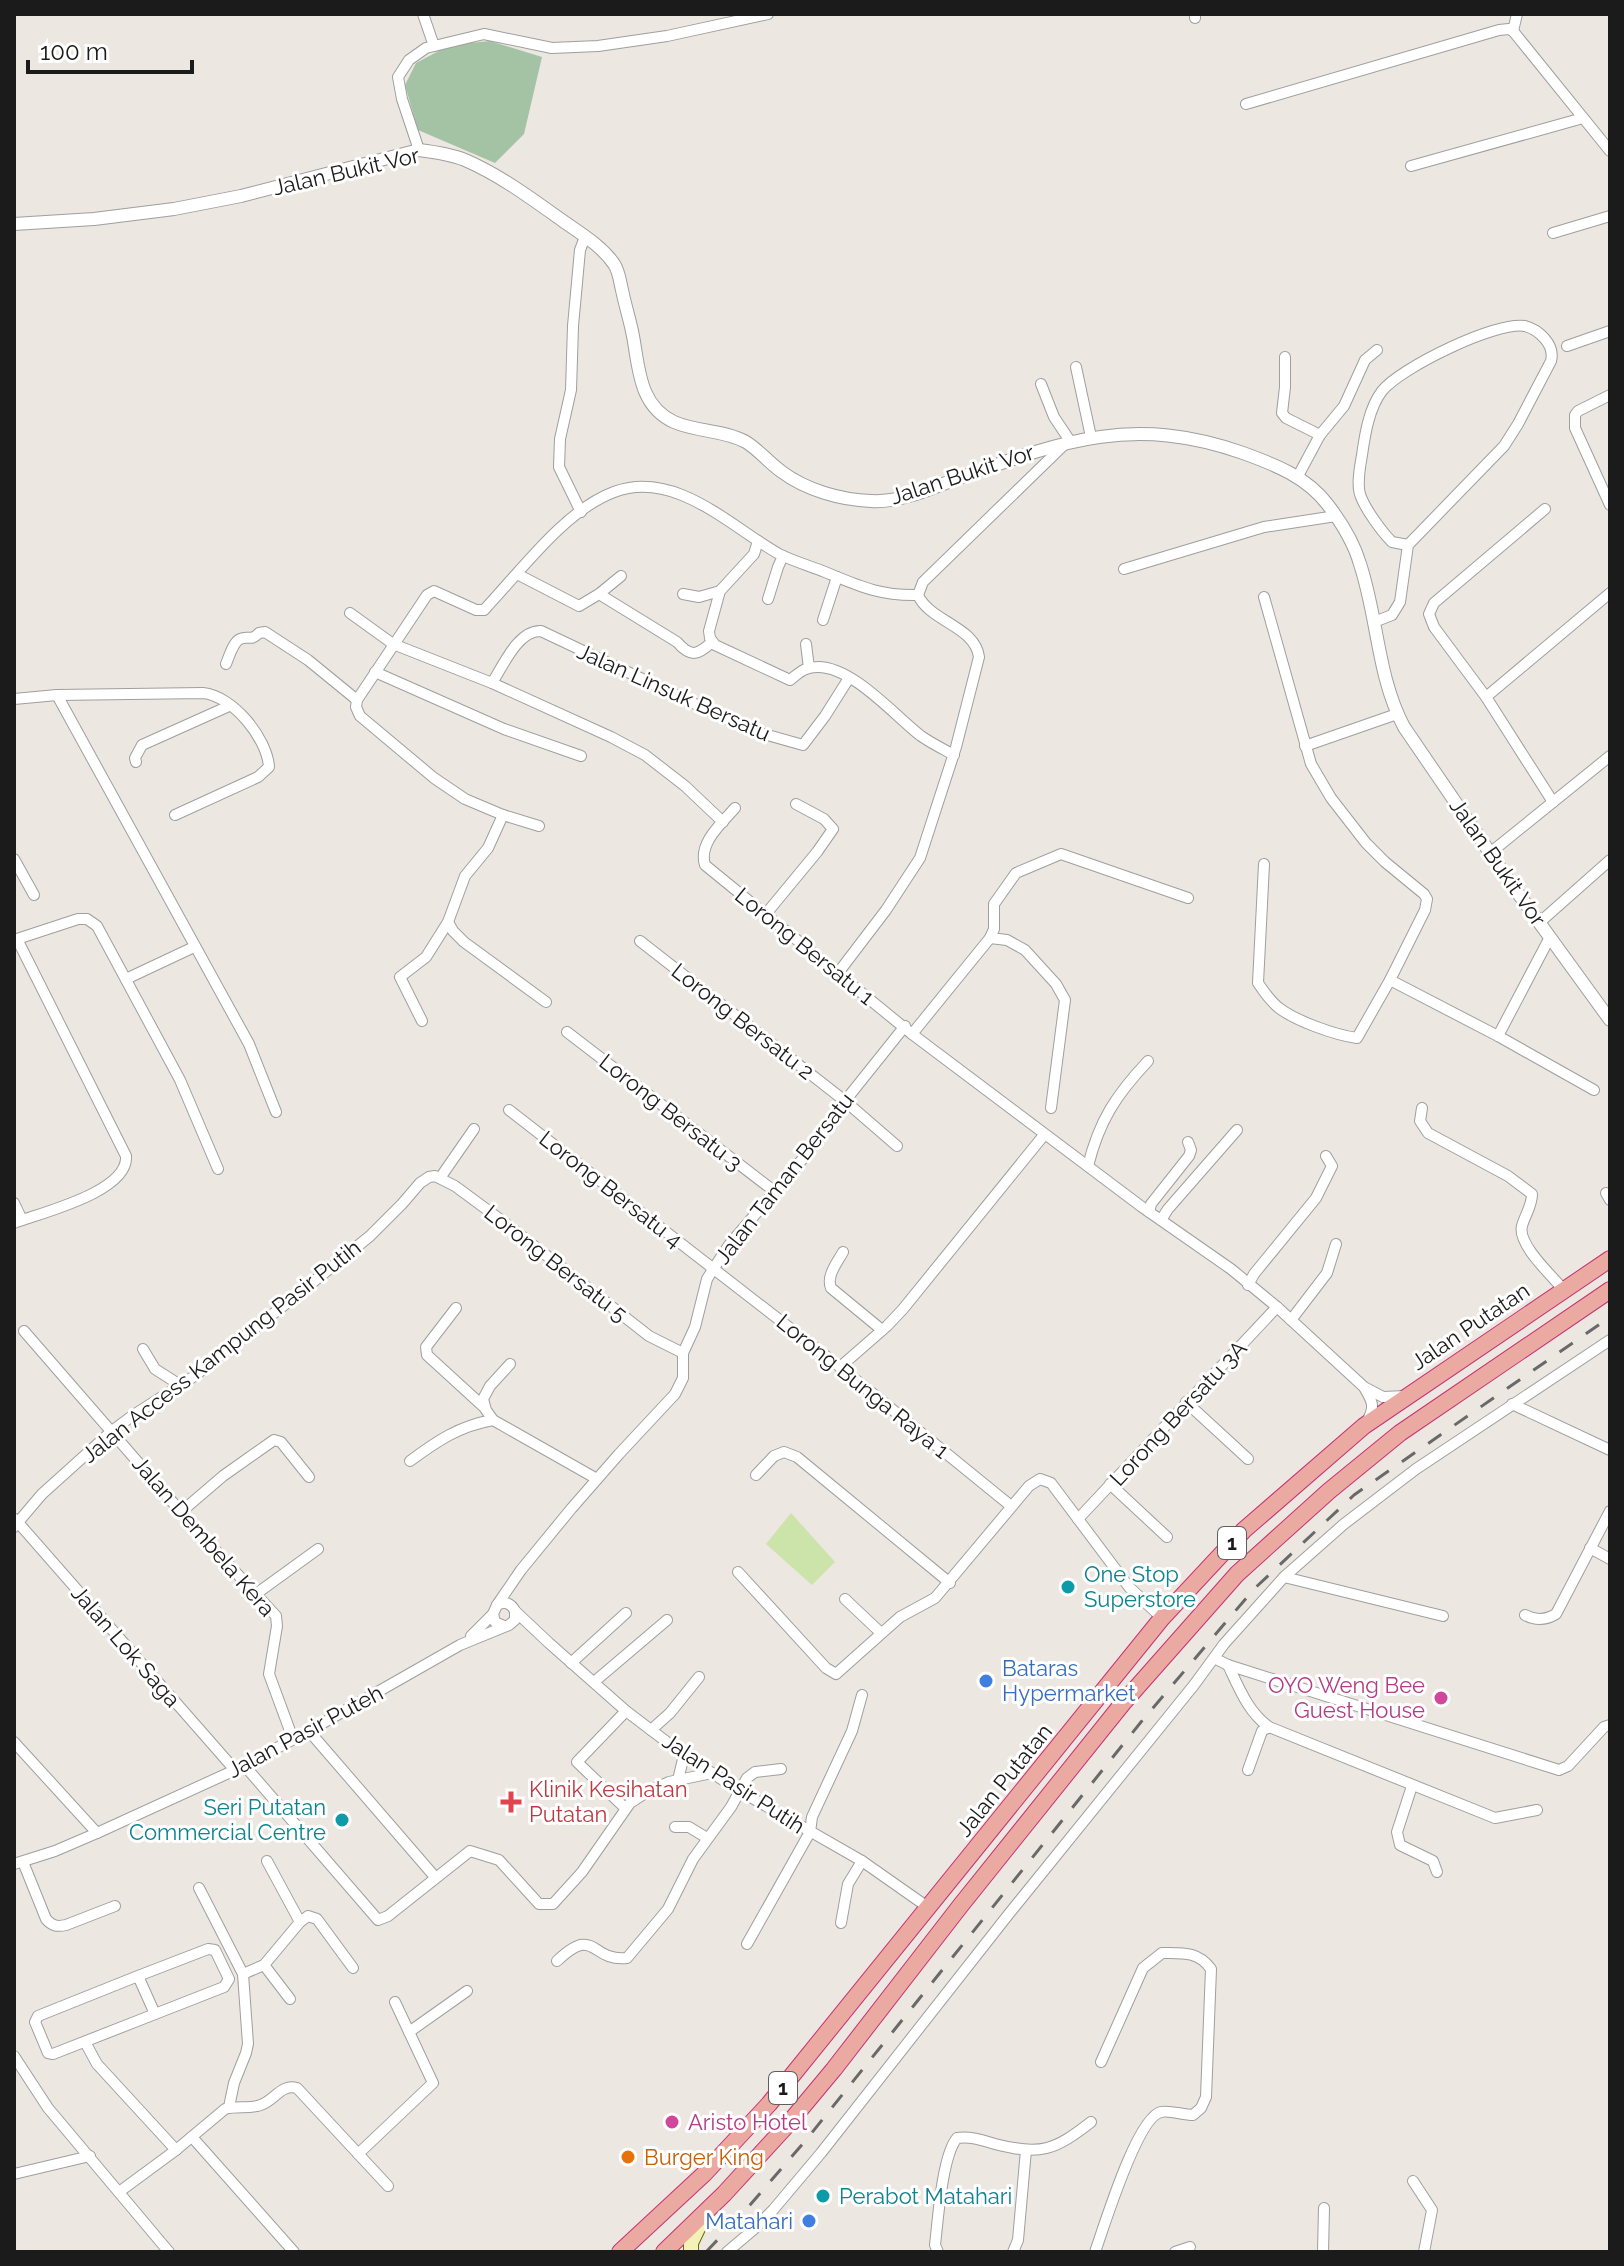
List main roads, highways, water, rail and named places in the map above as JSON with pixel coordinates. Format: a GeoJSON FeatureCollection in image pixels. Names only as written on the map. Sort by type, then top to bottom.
{"type":"FeatureCollection","features":[{"type":"Feature","properties":{"kind":"highway","name":"Jalan Putatan"},"geometry":{"type":"LineString","coordinates":[[620,2252],[704,2174],[769,2104],[1162,1618],[1244,1530],[1364,1426],[1610,1259]]}},
{"type":"Feature","properties":{"kind":"highway","name":"Jalan Putatan"},"geometry":{"type":"LineString","coordinates":[[668,2250],[789,2123],[1123,1703],[1182,1634],[1261,1551],[1329,1491],[1423,1417],[1610,1290]]}},
{"type":"Feature","properties":{"kind":"highway"},"geometry":{"type":"LineString","coordinates":[[1311,1471],[1329,1491]]}},
{"type":"Feature","properties":{"kind":"highway"},"geometry":{"type":"LineString","coordinates":[[929,1908],[961,1905]]}},
{"type":"Feature","properties":{"kind":"highway"},"geometry":{"type":"LineString","coordinates":[[861,1990],[882,2008]]}},
{"type":"Feature","properties":{"kind":"highway"},"geometry":{"type":"LineString","coordinates":[[667,2210],[664,2221],[668,2250]]}},
{"type":"Feature","properties":{"kind":"main road"},"geometry":{"type":"LineString","coordinates":[[691,2252],[694,2235],[706,2212]]}},
{"type":"Feature","properties":{"kind":"railway"},"geometry":{"type":"LineString","coordinates":[[706,2252],[806,2140],[1141,1722],[1254,1589],[1354,1495],[1610,1317]]}},
{"type":"Feature","properties":{"kind":"place","name":"One Stop Superstore"},"geometry":{"type":"Point","coordinates":[1068,1587]}},
{"type":"Feature","properties":{"kind":"place","name":"Bataras Hypermarket"},"geometry":{"type":"Point","coordinates":[986,1681]}},
{"type":"Feature","properties":{"kind":"place","name":"OYO Weng Bee Guest House"},"geometry":{"type":"Point","coordinates":[1441,1698]}},
{"type":"Feature","properties":{"kind":"place","name":"Klinik Kesihatan Putatan"},"geometry":{"type":"Point","coordinates":[511,1802]}},
{"type":"Feature","properties":{"kind":"place","name":"Seri Putatan Commercial Centre"},"geometry":{"type":"Point","coordinates":[342,1820]}},
{"type":"Feature","properties":{"kind":"place","name":"Aristo Hotel"},"geometry":{"type":"Point","coordinates":[672,2122]}},
{"type":"Feature","properties":{"kind":"place","name":"Burger King"},"geometry":{"type":"Point","coordinates":[628,2157]}},
{"type":"Feature","properties":{"kind":"place","name":"Perabot Matahari"},"geometry":{"type":"Point","coordinates":[823,2196]}},
{"type":"Feature","properties":{"kind":"place","name":"Matahari"},"geometry":{"type":"Point","coordinates":[809,2221]}}]}
